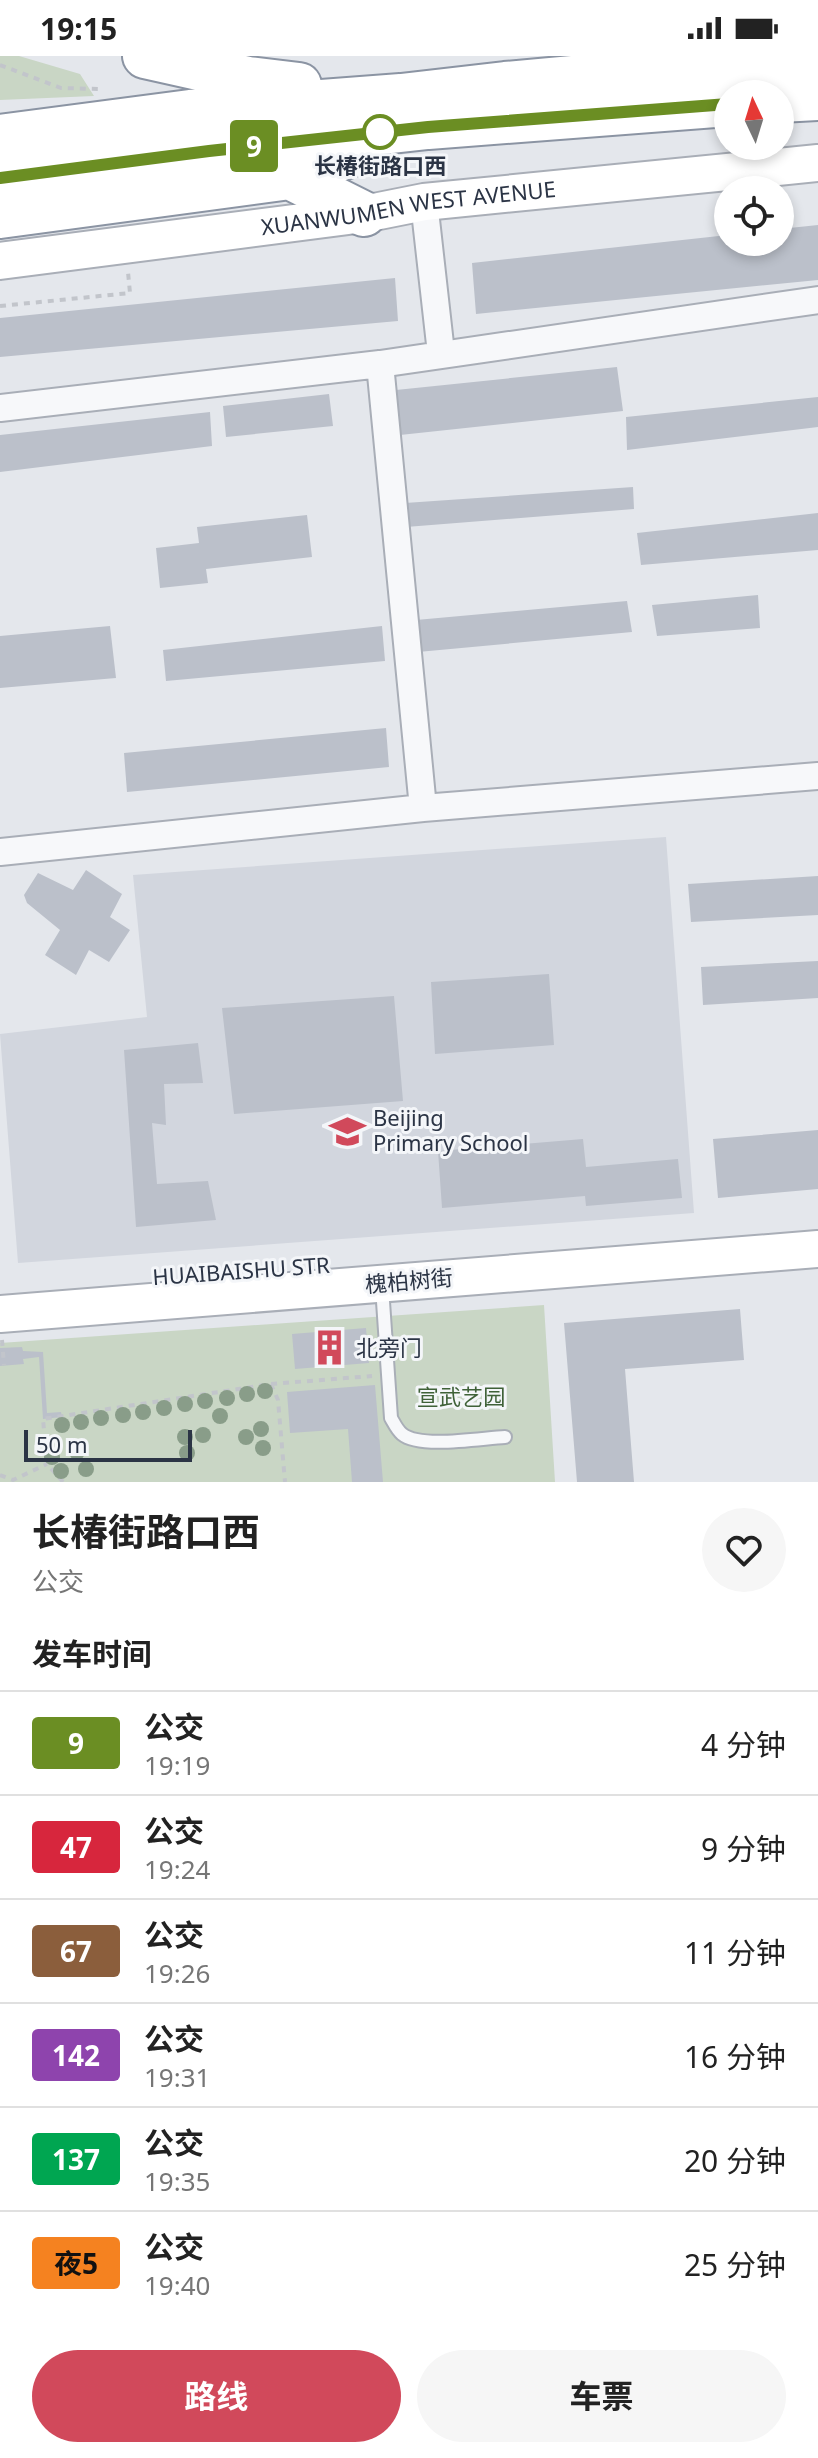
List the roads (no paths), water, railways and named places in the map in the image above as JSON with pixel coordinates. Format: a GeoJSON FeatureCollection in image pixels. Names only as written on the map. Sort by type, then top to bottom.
{"type":"FeatureCollection","features":[{"type":"Feature","properties":{"kind":"highway"},"geometry":{"type":"LineString","coordinates":[[145,56],[414,112]]}},
{"type":"Feature","properties":{"kind":"highway"},"geometry":{"type":"LineString","coordinates":[[201,56],[248,79]]}},
{"type":"Feature","properties":{"kind":"highway"},"geometry":{"type":"LineString","coordinates":[[0,178],[209,151],[414,112],[505,84],[818,56]]}},
{"type":"Feature","properties":{"kind":"highway"},"geometry":{"type":"LineString","coordinates":[[794,99],[818,98]]}},
{"type":"Feature","properties":{"kind":"highway"},"geometry":{"type":"LineString","coordinates":[[6,137],[190,112],[414,112],[714,104]]}},
{"type":"Feature","properties":{"kind":"highway"},"geometry":{"type":"LineString","coordinates":[[0,225],[20,213],[290,177],[414,112]]}},
{"type":"Feature","properties":{"kind":"highway"},"geometry":{"type":"LineString","coordinates":[[290,177],[364,214]]}},
{"type":"Feature","properties":{"kind":"street","name":"XUANWUMEN WEST AVENUE"},"geometry":{"type":"LineString","coordinates":[[0,261],[364,214],[424,202],[818,163]]}},
{"type":"Feature","properties":{"kind":"street"},"geometry":{"type":"LineString","coordinates":[[424,202],[441,353]]}},
{"type":"Feature","properties":{"kind":"street"},"geometry":{"type":"LineString","coordinates":[[0,408],[380,364],[818,300]]}},
{"type":"Feature","properties":{"kind":"street"},"geometry":{"type":"LineString","coordinates":[[380,364],[423,808]]}},
{"type":"Feature","properties":{"kind":"street"},"geometry":{"type":"LineString","coordinates":[[0,852],[423,808],[818,776]]}},
{"type":"Feature","properties":{"kind":"street","name":"HUAIBAISHU STR"},"geometry":{"type":"LineString","coordinates":[[0,1290],[818,1228]]}},
{"type":"Feature","properties":{"kind":"street","name":"槐柏树街"},"geometry":{"type":"LineString","coordinates":[[0,1314],[818,1249]]}},
{"type":"Feature","properties":{"kind":"lane"},"geometry":{"type":"LineString","coordinates":[[382,1284],[391,1418],[402,1435],[429,1442],[505,1437]]}},
{"type":"Feature","properties":{"kind":"place","name":"长椿街路口西"},"geometry":{"type":"Point","coordinates":[380,132]}},
{"type":"Feature","properties":{"kind":"place","name":"Beijing Primary School"},"geometry":{"type":"Point","coordinates":[347,1131]}},
{"type":"Feature","properties":{"kind":"place","name":"北旁门"},"geometry":{"type":"Point","coordinates":[330,1348]}},
{"type":"Feature","properties":{"kind":"park label","name":"宣武艺园"},"geometry":{"type":"Point","coordinates":[461,1397]}}]}
